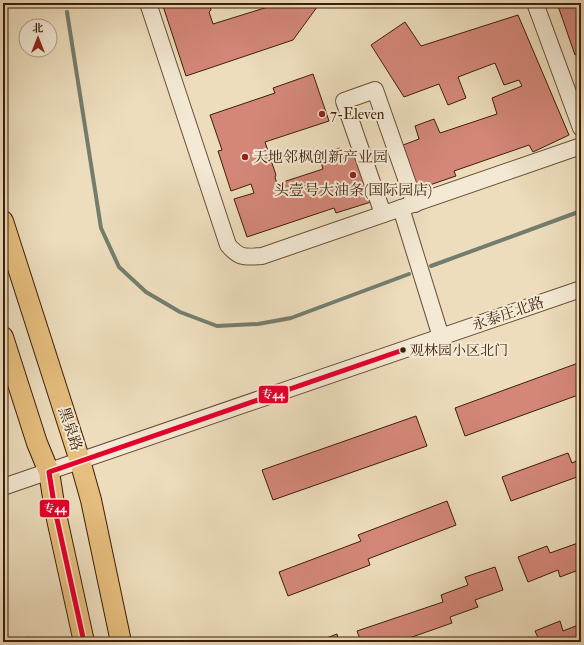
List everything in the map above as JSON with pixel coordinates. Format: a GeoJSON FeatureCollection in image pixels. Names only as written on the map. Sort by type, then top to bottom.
{"type":"FeatureCollection","features":[{"type":"Feature","properties":{"kind":"main road","name":"黑泉路"},"geometry":{"type":"LineString","coordinates":[[3,221],[80,461],[91,500],[122,642]]}},
{"type":"Feature","properties":{"kind":"main road"},"geometry":{"type":"LineString","coordinates":[[3,337],[37,443],[49,472],[55,510],[84,642]]}},
{"type":"Feature","properties":{"kind":"street"},"geometry":{"type":"LineString","coordinates":[[148,3],[228,245],[235,253],[244,257],[262,256],[581,146]]}},
{"type":"Feature","properties":{"kind":"street"},"geometry":{"type":"LineString","coordinates":[[535,3],[581,128]]}},
{"type":"Feature","properties":{"kind":"street"},"geometry":{"type":"LineString","coordinates":[[383,214],[344,101],[375,90],[408,206],[440,337]]}},
{"type":"Feature","properties":{"kind":"street","name":"永泰庄北路"},"geometry":{"type":"LineString","coordinates":[[3,487],[581,289]]}},
{"type":"Feature","properties":{"kind":"building"},"geometry":{"type":"Polygon","coordinates":[[[162,3],[209,3],[211,10],[209,12],[213,24],[271,6],[273,3],[320,3],[293,40],[186,76],[162,3]]]}},
{"type":"Feature","properties":{"kind":"building"},"geometry":{"type":"Polygon","coordinates":[[[557,3],[581,3],[581,53],[575,55],[557,3]]]}},
{"type":"Feature","properties":{"kind":"building"},"geometry":{"type":"Polygon","coordinates":[[[518,15],[569,135],[533,152],[529,145],[454,171],[456,176],[418,189],[403,145],[419,139],[415,126],[434,119],[440,133],[497,114],[492,98],[522,86],[519,80],[504,85],[495,63],[458,77],[466,98],[448,105],[439,84],[404,97],[371,45],[405,22],[421,46],[518,15]]]}},
{"type":"Feature","properties":{"kind":"building","name":"天地邻枫创新产业园"},"geometry":{"type":"Polygon","coordinates":[[[313,74],[329,121],[265,142],[276,175],[275,177],[277,184],[323,169],[319,155],[340,148],[344,159],[359,154],[374,201],[336,213],[334,208],[247,237],[234,199],[254,193],[251,184],[231,191],[218,151],[222,150],[210,115],[275,93],[273,88],[313,74]]]}},
{"type":"Feature","properties":{"kind":"building"},"geometry":{"type":"Polygon","coordinates":[[[581,85],[581,104],[576,87],[581,85]]]}},
{"type":"Feature","properties":{"kind":"building"},"geometry":{"type":"Polygon","coordinates":[[[581,362],[581,394],[465,436],[455,408],[581,362]]]}},
{"type":"Feature","properties":{"kind":"building"},"geometry":{"type":"Polygon","coordinates":[[[416,416],[427,446],[273,500],[262,470],[416,416]]]}},
{"type":"Feature","properties":{"kind":"building"},"geometry":{"type":"Polygon","coordinates":[[[568,453],[572,463],[581,459],[581,487],[577,477],[511,501],[502,477],[568,453]]]}},
{"type":"Feature","properties":{"kind":"building"},"geometry":{"type":"Polygon","coordinates":[[[447,501],[456,525],[368,559],[370,565],[288,596],[279,572],[361,541],[358,535],[447,501]]]}},
{"type":"Feature","properties":{"kind":"building"},"geometry":{"type":"Polygon","coordinates":[[[578,543],[581,548],[581,569],[560,577],[558,570],[528,582],[518,557],[547,546],[550,553],[578,543]]]}},
{"type":"Feature","properties":{"kind":"building"},"geometry":{"type":"Polygon","coordinates":[[[495,567],[503,590],[475,600],[478,607],[450,617],[452,623],[398,642],[361,642],[357,631],[443,602],[441,595],[468,585],[465,577],[495,567]]]}},
{"type":"Feature","properties":{"kind":"building"},"geometry":{"type":"Polygon","coordinates":[[[3,584],[7,595],[3,596],[3,584]]]}},
{"type":"Feature","properties":{"kind":"building"},"geometry":{"type":"Polygon","coordinates":[[[560,621],[563,631],[581,624],[581,642],[540,642],[535,631],[560,621]]]}},
{"type":"Feature","properties":{"kind":"building"},"geometry":{"type":"Polygon","coordinates":[[[337,634],[339,642],[316,642],[337,634]]]}},
{"type":"Feature","properties":{"kind":"building"},"geometry":{"type":"Polygon","coordinates":[[[28,637],[30,642],[15,642],[28,637]]]}},
{"type":"Feature","properties":{"kind":"waterway"},"geometry":{"type":"LineString","coordinates":[[67,12],[101,228],[119,267],[146,292],[180,312],[217,326],[258,324],[291,318],[409,274]]}},
{"type":"Feature","properties":{"kind":"waterway"},"geometry":{"type":"LineString","coordinates":[[431,266],[581,211]]}},
{"type":"Feature","properties":{"kind":"transit line","name":"专44"},"geometry":{"type":"LineString","coordinates":[[84,642],[55,510],[49,472],[403,350]]}},
{"type":"Feature","properties":{"kind":"place","name":"7-Eleven"},"geometry":{"type":"Point","coordinates":[322,114]}},
{"type":"Feature","properties":{"kind":"place","name":"天地邻枫创新产业园"},"geometry":{"type":"Point","coordinates":[245,157]}},
{"type":"Feature","properties":{"kind":"place","name":"头壹号大油条(国际园店)"},"geometry":{"type":"Point","coordinates":[353,175]}},
{"type":"Feature","properties":{"kind":"place","name":"观林园小区北门"},"geometry":{"type":"Point","coordinates":[403,350]}}]}
